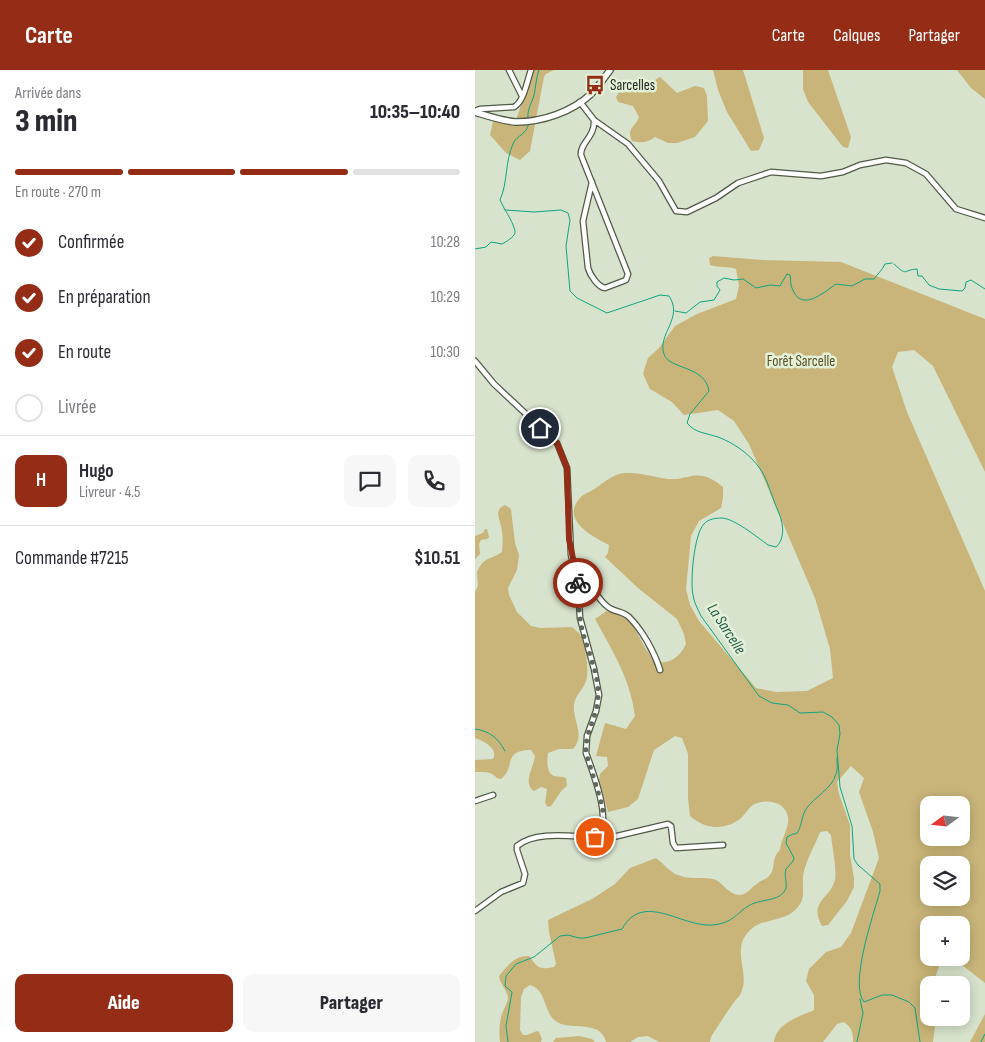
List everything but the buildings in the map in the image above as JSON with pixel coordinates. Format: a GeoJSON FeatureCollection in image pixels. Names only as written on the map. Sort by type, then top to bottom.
{"type":"FeatureCollection","features":[{"type":"Feature","properties":{"kind":"main road"},"geometry":{"type":"LineString","coordinates":[[475,112],[502,120],[517,122],[535,120],[562,112],[580,102],[596,89],[610,70]]}},
{"type":"Feature","properties":{"kind":"street"},"geometry":{"type":"LineString","coordinates":[[509,70],[523,98]]}},
{"type":"Feature","properties":{"kind":"street"},"geometry":{"type":"LineString","coordinates":[[475,112],[480,109],[514,107],[518,105],[523,98],[525,85],[531,70]]}},
{"type":"Feature","properties":{"kind":"street"},"geometry":{"type":"LineString","coordinates":[[580,102],[594,120],[628,144],[659,181],[676,211],[681,213],[695,209],[738,184],[771,172],[821,176],[886,160],[906,163],[926,174],[956,208],[985,218]]}},
{"type":"Feature","properties":{"kind":"street"},"geometry":{"type":"LineString","coordinates":[[592,182],[583,221],[588,268],[599,286],[605,288],[626,280],[628,274],[581,151],[593,132],[594,120]]}},
{"type":"Feature","properties":{"kind":"street"},"geometry":{"type":"LineString","coordinates":[[475,360],[494,384],[557,443],[567,468],[569,539],[578,586],[580,618],[595,669],[599,695],[596,711],[585,744],[603,808],[603,825],[599,835]]}},
{"type":"Feature","properties":{"kind":"street"},"geometry":{"type":"LineString","coordinates":[[575,569],[583,575],[607,607],[628,616],[656,658],[660,670]]}},
{"type":"Feature","properties":{"kind":"street"},"geometry":{"type":"LineString","coordinates":[[475,800],[493,795]]}},
{"type":"Feature","properties":{"kind":"street"},"geometry":{"type":"LineString","coordinates":[[475,911],[501,892],[523,882],[525,874],[517,846],[544,836],[595,837],[599,835],[613,837],[668,824],[671,826],[673,843],[676,848],[723,845]]}},
{"type":"Feature","properties":{"kind":"green space"},"geometry":{"type":"Polygon","coordinates":[[[533,70],[554,70],[544,77],[530,151],[520,160],[506,153],[490,135],[494,117],[515,123],[533,70]]]}},
{"type":"Feature","properties":{"kind":"green space"},"geometry":{"type":"Polygon","coordinates":[[[713,70],[743,70],[764,138],[759,150],[751,151],[727,112],[718,90],[713,70]]]}},
{"type":"Feature","properties":{"kind":"green space"},"geometry":{"type":"Polygon","coordinates":[[[803,70],[828,70],[851,137],[848,148],[843,147],[808,102],[803,89],[803,70]]]}},
{"type":"Feature","properties":{"kind":"green space"},"geometry":{"type":"Polygon","coordinates":[[[957,70],[985,70],[985,99],[971,88],[957,70]]]}},
{"type":"Feature","properties":{"kind":"green space"},"geometry":{"type":"Polygon","coordinates":[[[660,77],[677,93],[695,86],[704,88],[707,96],[708,121],[695,137],[677,143],[668,143],[655,137],[644,142],[632,141],[630,133],[639,117],[633,106],[618,102],[616,97],[623,86],[634,85],[641,89],[660,77]]]}},
{"type":"Feature","properties":{"kind":"green space","name":"Forêt Sarcelle"},"geometry":{"type":"Polygon","coordinates":[[[713,256],[763,260],[841,262],[985,319],[985,472],[933,366],[914,350],[898,352],[892,367],[907,412],[985,591],[985,983],[963,966],[970,966],[970,916],[920,916],[920,966],[939,966],[936,976],[920,976],[920,1026],[935,1026],[933,1042],[853,1042],[849,1026],[844,1022],[837,1024],[823,1042],[774,1042],[776,1035],[784,1025],[814,1010],[814,995],[806,981],[809,969],[826,952],[841,947],[851,933],[879,858],[873,832],[859,792],[864,778],[851,766],[837,782],[839,794],[850,825],[850,855],[854,887],[847,901],[828,925],[822,926],[817,911],[821,901],[829,892],[835,880],[835,870],[831,835],[827,831],[820,832],[805,868],[803,898],[800,905],[784,917],[755,927],[748,932],[743,940],[741,953],[744,980],[741,993],[716,1028],[710,1042],[659,1042],[648,1036],[638,1037],[630,1042],[606,1042],[603,1035],[593,1028],[565,1025],[554,1020],[540,992],[530,985],[524,989],[521,997],[520,1030],[523,1035],[539,1032],[542,1039],[541,1042],[500,1042],[500,1021],[508,999],[499,976],[515,959],[524,956],[529,956],[539,967],[554,967],[556,964],[548,920],[592,899],[615,884],[630,868],[656,858],[677,875],[716,880],[732,893],[745,894],[771,874],[775,857],[780,850],[788,824],[788,817],[783,807],[774,802],[753,805],[740,819],[721,827],[702,824],[690,816],[688,754],[682,738],[675,736],[654,750],[638,799],[628,807],[608,812],[599,780],[600,774],[608,766],[607,757],[596,756],[605,723],[626,729],[635,716],[633,702],[625,677],[595,619],[608,610],[624,617],[631,623],[648,652],[659,662],[666,662],[676,658],[686,644],[684,634],[677,619],[638,588],[605,557],[608,553],[609,545],[581,527],[574,513],[575,506],[580,498],[610,478],[622,473],[670,479],[702,476],[719,484],[723,487],[721,508],[699,521],[691,536],[686,589],[690,605],[699,621],[756,688],[776,692],[807,691],[833,678],[830,649],[815,598],[749,444],[734,421],[718,410],[684,415],[672,402],[650,389],[643,374],[648,358],[659,348],[675,326],[697,314],[736,299],[739,286],[736,269],[710,265],[709,258],[713,256]]]}},
{"type":"Feature","properties":{"kind":"green space"},"geometry":{"type":"Polygon","coordinates":[[[505,505],[511,509],[515,543],[519,555],[517,570],[508,588],[509,595],[517,612],[531,626],[540,628],[572,627],[581,636],[586,658],[586,681],[574,705],[579,733],[577,744],[573,749],[559,749],[548,753],[548,766],[551,774],[566,778],[567,786],[551,806],[548,807],[545,803],[547,789],[541,787],[534,791],[529,784],[535,756],[531,750],[516,753],[511,760],[508,770],[501,779],[490,773],[475,772],[475,760],[493,759],[494,755],[490,746],[475,738],[475,592],[478,586],[477,572],[482,563],[502,552],[503,542],[498,511],[505,505]]]}},
{"type":"Feature","properties":{"kind":"green space"},"geometry":{"type":"Polygon","coordinates":[[[487,529],[489,537],[481,540],[479,544],[480,554],[475,559],[475,536],[487,529]]]}},
{"type":"Feature","properties":{"kind":"green space"},"geometry":{"type":"Polygon","coordinates":[[[985,1014],[985,1042],[970,1042],[985,1014]]]}},
{"type":"Feature","properties":{"kind":"green space"},"geometry":{"type":"Polygon","coordinates":[[[579,1036],[592,1039],[595,1042],[553,1042],[556,1038],[579,1036]]]}},
{"type":"Feature","properties":{"kind":"waterway","name":"La Sarcelle"},"geometry":{"type":"LineString","coordinates":[[528,118],[539,70]]}},
{"type":"Feature","properties":{"kind":"waterway","name":"La Sarcelle"},"geometry":{"type":"LineString","coordinates":[[529,122],[528,127],[517,138],[510,151],[503,193],[500,200],[505,210],[534,212],[561,210],[568,213],[570,220],[566,246],[570,291],[577,298],[607,313],[660,295],[669,296],[674,312],[664,340],[664,354],[673,363],[701,376],[709,391],[690,414],[687,423],[697,431],[718,437],[741,449],[759,467],[767,482],[782,525],[782,535],[779,543],[776,547],[768,545],[746,529],[727,519],[717,518],[708,521],[701,529],[695,547],[692,579],[694,601],[701,616],[759,696],[772,703],[788,705],[800,713],[823,712],[832,717],[839,725],[840,734],[837,750],[840,787],[852,826],[854,859],[858,865],[880,884],[880,891],[864,948],[859,980],[860,993],[864,1002],[882,995],[892,995],[909,1002],[915,1008],[920,1042]]}},
{"type":"Feature","properties":{"kind":"waterway"},"geometry":{"type":"LineString","coordinates":[[475,249],[486,247],[491,242],[502,244],[513,236],[515,233],[514,228],[505,210]]}},
{"type":"Feature","properties":{"kind":"waterway"},"geometry":{"type":"LineString","coordinates":[[675,311],[686,313],[700,302],[714,300],[720,290],[717,282],[724,278],[743,279],[756,288],[770,285],[780,286],[787,274],[790,275],[791,286],[796,295],[806,300],[819,296],[836,284],[852,286],[865,279],[874,279],[885,264],[892,263]]}},
{"type":"Feature","properties":{"kind":"waterway"},"geometry":{"type":"LineString","coordinates":[[894,264],[903,272],[917,269],[918,276],[922,276],[929,285],[939,289],[962,291],[965,288],[966,282],[971,280],[985,289]]}},
{"type":"Feature","properties":{"kind":"waterway"},"geometry":{"type":"LineString","coordinates":[[475,729],[485,731],[493,736],[505,751]]}},
{"type":"Feature","properties":{"kind":"waterway"},"geometry":{"type":"LineString","coordinates":[[508,1042],[506,1026],[512,992],[505,986],[506,976],[516,964],[534,957],[560,936],[568,935],[585,938],[622,929],[631,918],[641,913],[652,912],[700,924],[720,924],[731,920],[756,902],[781,895],[786,888],[786,869],[794,858],[786,843],[787,837],[796,834],[806,809],[831,784],[837,771],[837,758]]}},
{"type":"Feature","properties":{"kind":"waterway"},"geometry":{"type":"LineString","coordinates":[[857,1042],[863,1013],[860,999]]}},
{"type":"Feature","properties":{"kind":"waterway","name":"La Sarcelle"},"geometry":{"type":"LineString","coordinates":[[981,1042],[985,1034]]}},
{"type":"Feature","properties":{"kind":"way so far"},"geometry":{"type":"LineString","coordinates":[[578,583],[580,618],[595,669],[599,695],[596,711],[585,744],[603,808],[603,825],[599,835],[595,837]]}},
{"type":"Feature","properties":{"kind":"place","name":"Sarcelles"},"geometry":{"type":"Point","coordinates":[595,85]}},
{"type":"Feature","properties":{"kind":"route"},"geometry":{"type":"LineString","coordinates":[[540,428],[557,443],[567,468],[569,539],[578,583]]}}]}
